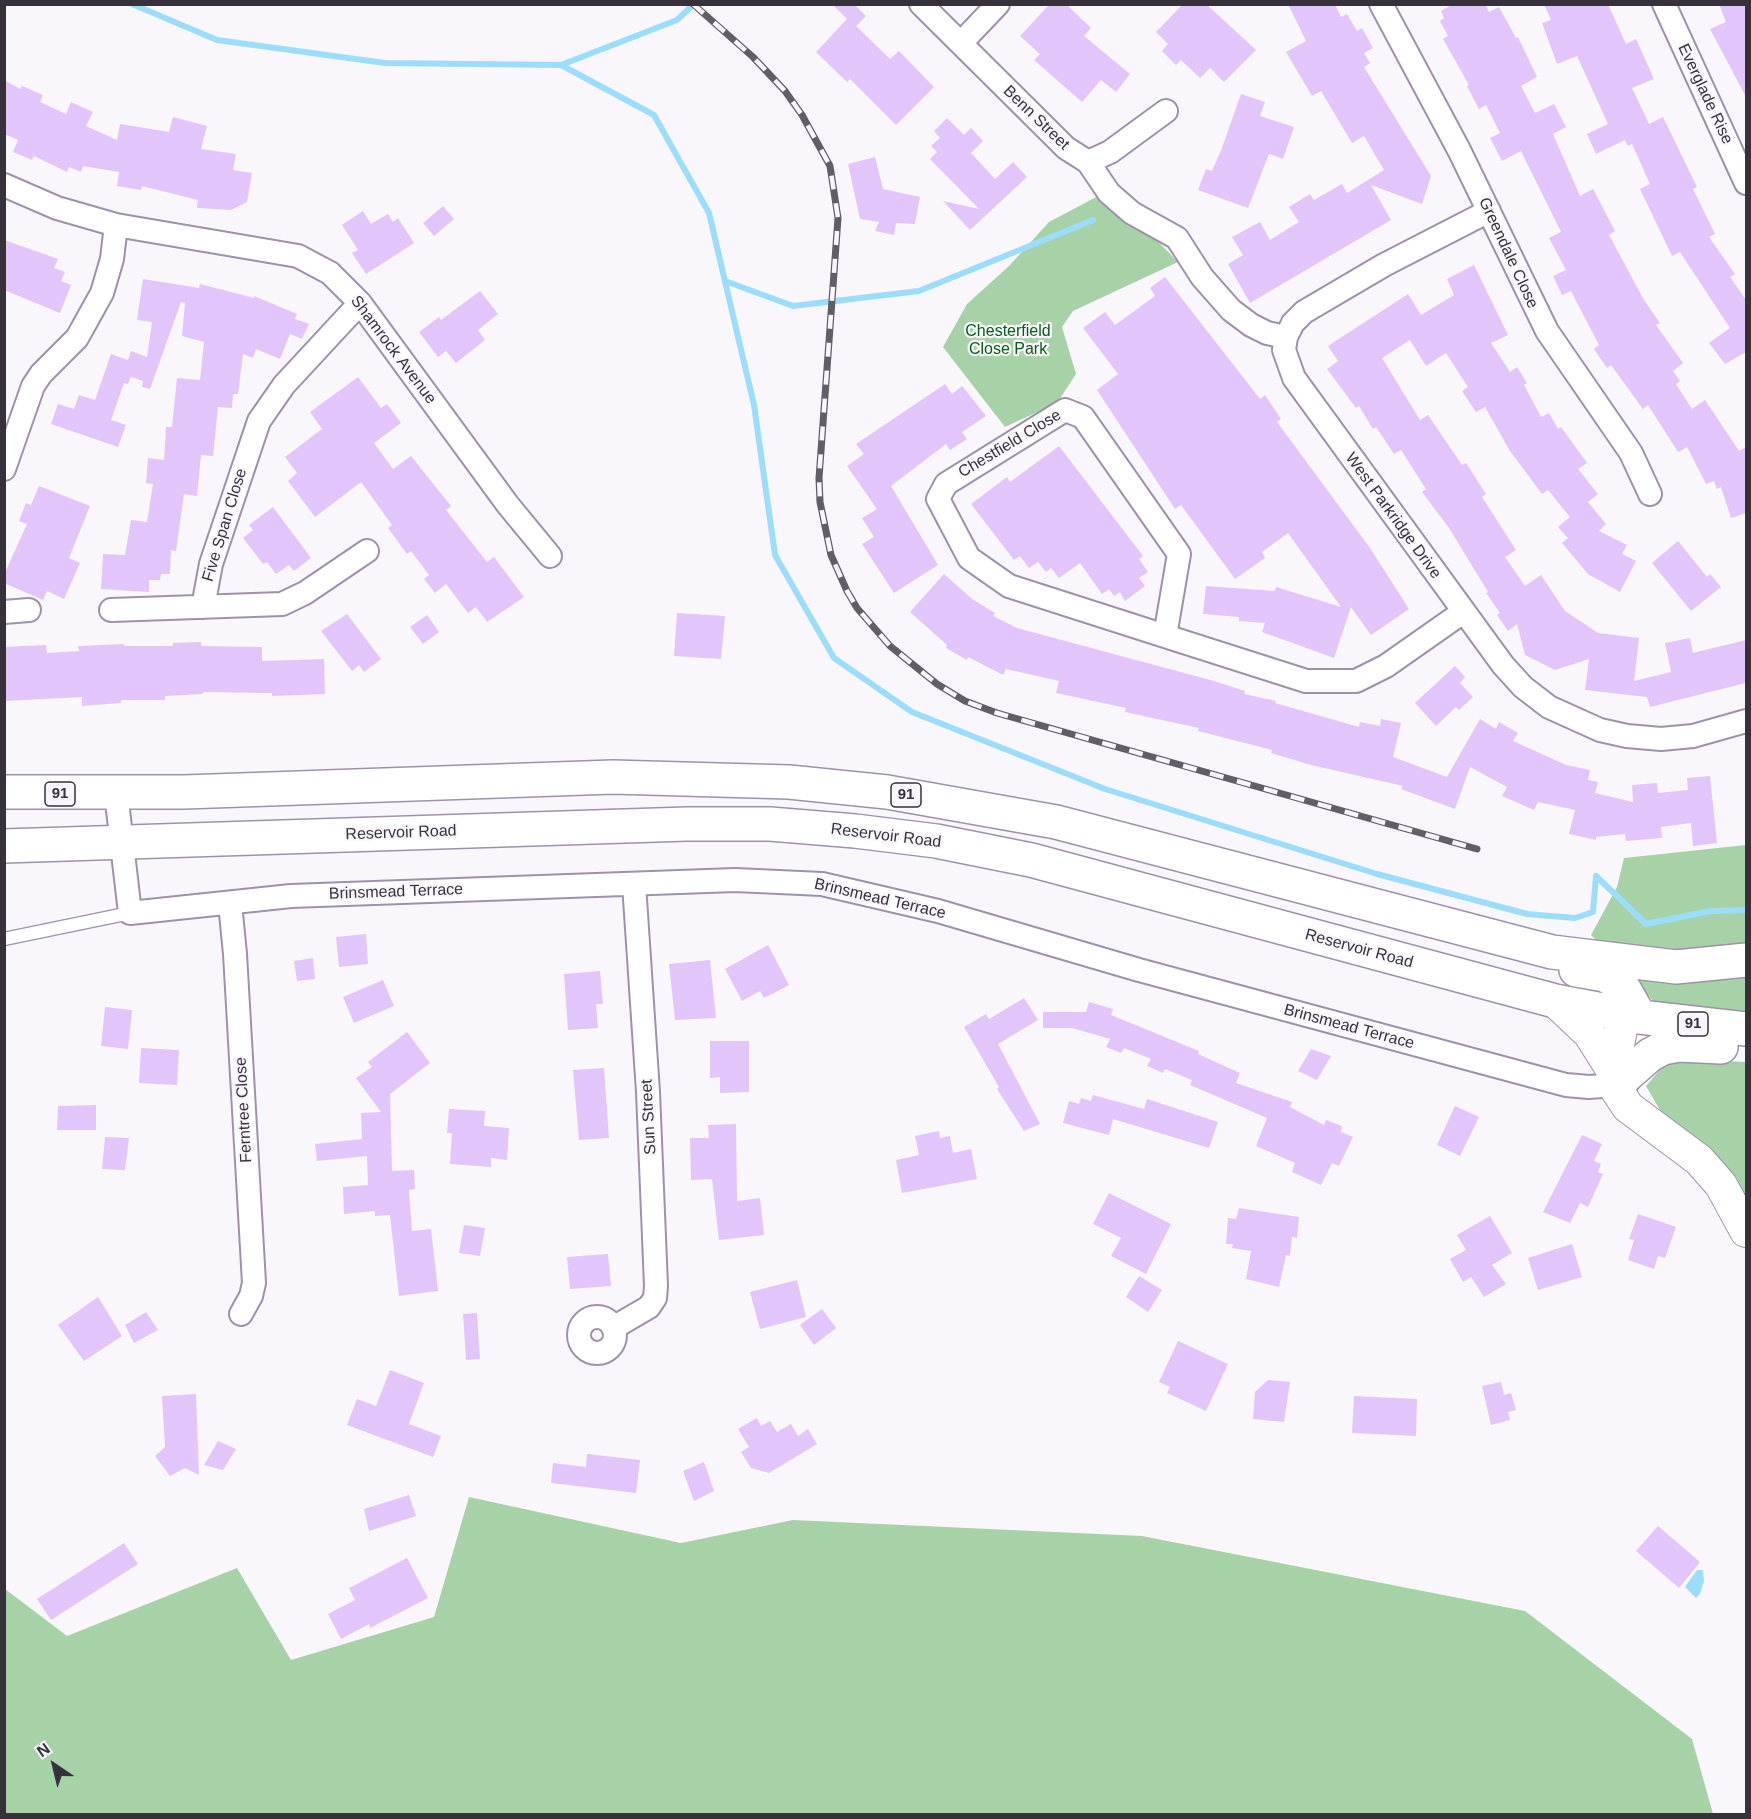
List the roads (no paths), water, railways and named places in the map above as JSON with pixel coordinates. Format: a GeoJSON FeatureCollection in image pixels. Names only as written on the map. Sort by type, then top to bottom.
{"type":"FeatureCollection","features":[{"type":"Feature","properties":{"kind":"main road","name":"91"},"geometry":{"type":"LineString","coordinates":[[4,792],[116,793],[613,777],[789,782],[887,792],[1035,818],[1552,952],[1676,967],[1746,960]]}},
{"type":"Feature","properties":{"kind":"main road","name":"Reservoir Road"},"geometry":{"type":"LineString","coordinates":[[4,846],[687,824],[770,824],[855,831],[936,841],[1031,860],[1555,1001],[1631,1009],[1746,1029]]}},
{"type":"Feature","properties":{"kind":"main road"},"geometry":{"type":"LineString","coordinates":[[1261,877],[1341,911],[1415,933],[1537,964],[1605,975],[1624,989],[1631,1009]]}},
{"type":"Feature","properties":{"kind":"main road"},"geometry":{"type":"LineString","coordinates":[[1631,1009],[1650,978],[1676,967]]}},
{"type":"Feature","properties":{"kind":"main road"},"geometry":{"type":"LineString","coordinates":[[1620,1079],[1663,1048],[1679,1045],[1746,1049]]}},
{"type":"Feature","properties":{"kind":"street","name":"Benn Street"},"geometry":{"type":"LineString","coordinates":[[921,4],[1066,148],[1088,162],[1109,193],[1132,213],[1177,238],[1202,277],[1230,310],[1251,326],[1267,333],[1286,337]]}},
{"type":"Feature","properties":{"kind":"street"},"geometry":{"type":"LineString","coordinates":[[961,43],[998,4]]}},
{"type":"Feature","properties":{"kind":"street","name":"Greendale Close"},"geometry":{"type":"LineString","coordinates":[[1381,4],[1489,211],[1546,332],[1631,453],[1650,494]]}},
{"type":"Feature","properties":{"kind":"street","name":"Everglade Rise"},"geometry":{"type":"LineString","coordinates":[[1664,4],[1746,183]]}},
{"type":"Feature","properties":{"kind":"street"},"geometry":{"type":"LineString","coordinates":[[1088,162],[1110,152],[1166,111]]}},
{"type":"Feature","properties":{"kind":"street","name":"Shamrock Avenue"},"geometry":{"type":"LineString","coordinates":[[4,185],[41,203],[116,225],[298,256],[330,273],[360,303],[508,505],[550,556]]}},
{"type":"Feature","properties":{"kind":"street"},"geometry":{"type":"LineString","coordinates":[[1286,337],[1293,323],[1318,303],[1489,211]]}},
{"type":"Feature","properties":{"kind":"street"},"geometry":{"type":"LineString","coordinates":[[4,469],[33,386],[41,374],[77,338],[98,301],[108,276],[116,225]]}},
{"type":"Feature","properties":{"kind":"street","name":"Five Span Close"},"geometry":{"type":"LineString","coordinates":[[360,303],[284,385],[260,421],[211,564],[203,607],[282,604],[305,594],[367,551]]}},
{"type":"Feature","properties":{"kind":"street","name":"West Parkridge Drive"},"geometry":{"type":"LineString","coordinates":[[1286,337],[1284,350],[1294,378],[1463,612],[1523,687],[1549,707],[1600,730],[1627,736],[1661,739],[1693,736],[1746,720]]}},
{"type":"Feature","properties":{"kind":"street","name":"Chestfield Close"},"geometry":{"type":"LineString","coordinates":[[1165,636],[1179,554],[1083,417],[1065,410],[946,484],[938,499],[969,558],[1009,586],[1165,636],[1306,681],[1356,681],[1386,666],[1463,612]]}},
{"type":"Feature","properties":{"kind":"street"},"geometry":{"type":"LineString","coordinates":[[111,610],[203,607]]}},
{"type":"Feature","properties":{"kind":"street"},"geometry":{"type":"LineString","coordinates":[[4,612],[29,610]]}},
{"type":"Feature","properties":{"kind":"street"},"geometry":{"type":"LineString","coordinates":[[116,793],[130,914]]}},
{"type":"Feature","properties":{"kind":"street","name":"Brinsmead Terrace"},"geometry":{"type":"LineString","coordinates":[[130,914],[291,896],[775,880],[822,884],[938,911],[1139,970],[1557,1083],[1589,1087],[1620,1079]]}},
{"type":"Feature","properties":{"kind":"street","name":"Sun Street"},"geometry":{"type":"LineString","coordinates":[[613,1328],[649,1307],[655,1298],[656,1286],[648,1092],[634,884]]}},
{"type":"Feature","properties":{"kind":"street","name":"Ferntree Close"},"geometry":{"type":"LineString","coordinates":[[230,903],[236,966],[254,1283],[251,1296],[241,1314]]}},
{"type":"Feature","properties":{"kind":"street"},"geometry":{"type":"LineString","coordinates":[[1555,1001],[1589,1033],[1620,1079],[1628,1107],[1699,1160],[1721,1185],[1746,1231]]}},
{"type":"Feature","properties":{"kind":"street"},"geometry":{"type":"LineString","coordinates":[[1620,1079],[1631,1009]]}},
{"type":"Feature","properties":{"kind":"lane","name":"Brinsmead Terrace"},"geometry":{"type":"LineString","coordinates":[[4,939],[130,914]]}},
{"type":"Feature","properties":{"kind":"water"},"geometry":{"type":"Polygon","coordinates":[[[1697,1570],[1703,1570],[1704,1581],[1700,1594],[1696,1598],[1685,1587],[1697,1570]]]}},
{"type":"Feature","properties":{"kind":"waterway"},"geometry":{"type":"LineString","coordinates":[[132,4],[217,40],[385,63],[561,65],[677,20],[694,4]]}},
{"type":"Feature","properties":{"kind":"waterway"},"geometry":{"type":"LineString","coordinates":[[561,65],[654,115],[709,213],[754,405],[775,555],[834,658],[912,712],[1105,789],[1377,874],[1527,914],[1575,918],[1593,912],[1596,876]]}},
{"type":"Feature","properties":{"kind":"waterway"},"geometry":{"type":"LineString","coordinates":[[725,281],[793,306],[919,291],[1093,220]]}},
{"type":"Feature","properties":{"kind":"waterway"},"geometry":{"type":"LineString","coordinates":[[1596,876],[1646,924],[1711,911],[1746,910]]}},
{"type":"Feature","properties":{"kind":"railway"},"geometry":{"type":"LineString","coordinates":[[693,4],[753,57],[785,91],[802,115],[830,166],[838,218],[819,478],[820,502],[831,555],[847,591],[857,608],[890,646],[937,684],[965,701],[997,713],[1477,849]]}},
{"type":"Feature","properties":{"kind":"park label","name":"Chesterfield Close Park"},"geometry":{"type":"Point","coordinates":[1008,341]}}]}
